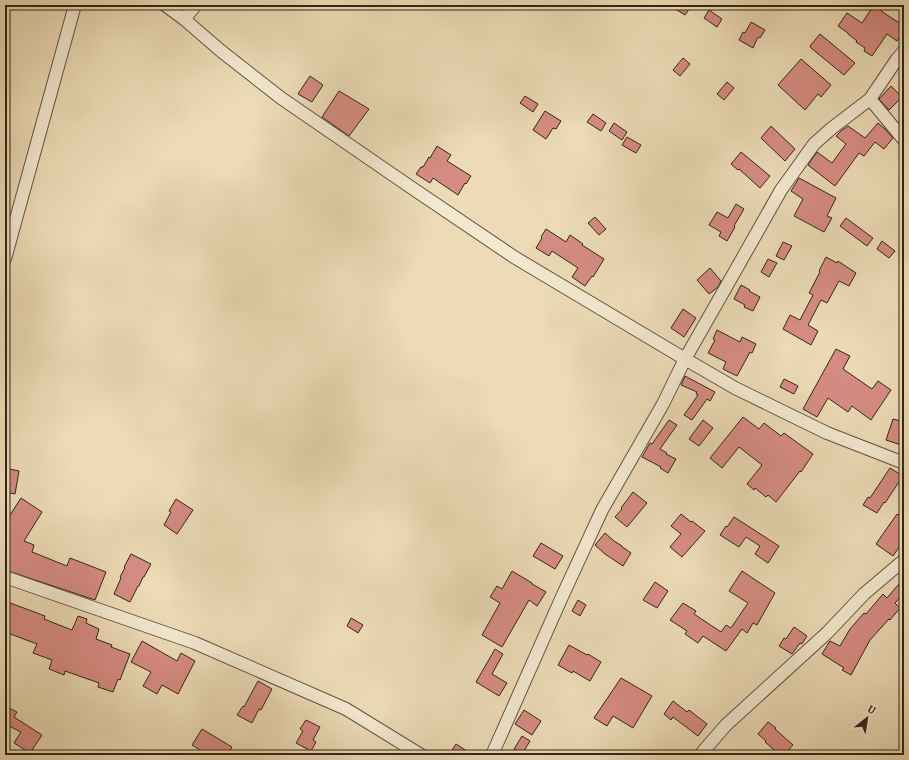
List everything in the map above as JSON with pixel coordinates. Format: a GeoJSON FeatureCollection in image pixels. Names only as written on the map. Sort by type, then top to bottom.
{"type":"FeatureCollection","features":[{"type":"Feature","properties":{"kind":"street"},"geometry":{"type":"LineString","coordinates":[[5,259],[75,5]]}},
{"type":"Feature","properties":{"kind":"street"},"geometry":{"type":"LineString","coordinates":[[165,5],[184,19],[220,51],[281,98],[514,257],[685,360],[735,388],[827,434],[904,463]]}},
{"type":"Feature","properties":{"kind":"street"},"geometry":{"type":"LineString","coordinates":[[184,19],[196,5]]}},
{"type":"Feature","properties":{"kind":"street"},"geometry":{"type":"LineString","coordinates":[[492,755],[602,510],[782,190],[814,144],[870,98],[897,58],[904,51]]}},
{"type":"Feature","properties":{"kind":"street"},"geometry":{"type":"LineString","coordinates":[[870,98],[904,140]]}},
{"type":"Feature","properties":{"kind":"street"},"geometry":{"type":"LineString","coordinates":[[700,755],[726,725],[827,633],[864,594],[904,560]]}},
{"type":"Feature","properties":{"kind":"street"},"geometry":{"type":"LineString","coordinates":[[5,577],[195,644],[346,709],[421,755]]}},
{"type":"Feature","properties":{"kind":"building"},"geometry":{"type":"Polygon","coordinates":[[[669,5],[692,5],[685,15],[669,5]]]}},
{"type":"Feature","properties":{"kind":"building"},"geometry":{"type":"Polygon","coordinates":[[[874,5],[904,26],[904,31],[897,41],[887,34],[872,56],[864,51],[865,48],[838,26],[847,13],[862,23],[874,5]]]}},
{"type":"Feature","properties":{"kind":"building"},"geometry":{"type":"Polygon","coordinates":[[[709,10],[722,19],[717,27],[704,18],[709,10]]]}},
{"type":"Feature","properties":{"kind":"building"},"geometry":{"type":"Polygon","coordinates":[[[751,22],[765,30],[760,38],[758,37],[753,48],[739,40],[751,22]]]}},
{"type":"Feature","properties":{"kind":"building"},"geometry":{"type":"Polygon","coordinates":[[[820,34],[855,63],[844,75],[811,48],[810,46],[820,34]]]}},
{"type":"Feature","properties":{"kind":"building"},"geometry":{"type":"Polygon","coordinates":[[[683,58],[690,64],[680,76],[673,70],[683,58]]]}},
{"type":"Feature","properties":{"kind":"building"},"geometry":{"type":"Polygon","coordinates":[[[801,59],[831,85],[821,97],[818,94],[805,110],[778,85],[801,59]]]}},
{"type":"Feature","properties":{"kind":"building"},"geometry":{"type":"Polygon","coordinates":[[[310,76],[323,85],[312,102],[298,94],[310,76]]]}},
{"type":"Feature","properties":{"kind":"building"},"geometry":{"type":"Polygon","coordinates":[[[727,82],[734,88],[724,100],[717,94],[727,82]]]}},
{"type":"Feature","properties":{"kind":"building"},"geometry":{"type":"Polygon","coordinates":[[[891,86],[902,97],[889,110],[879,99],[891,86]]]}},
{"type":"Feature","properties":{"kind":"building"},"geometry":{"type":"Polygon","coordinates":[[[339,91],[369,109],[349,136],[322,117],[339,91]]]}},
{"type":"Feature","properties":{"kind":"building"},"geometry":{"type":"Polygon","coordinates":[[[525,96],[538,104],[533,112],[520,103],[525,96]]]}},
{"type":"Feature","properties":{"kind":"building"},"geometry":{"type":"Polygon","coordinates":[[[545,111],[561,121],[556,129],[553,128],[546,139],[533,130],[545,111]]]}},
{"type":"Feature","properties":{"kind":"building"},"geometry":{"type":"Polygon","coordinates":[[[593,114],[606,123],[601,131],[587,122],[593,114]]]}},
{"type":"Feature","properties":{"kind":"building"},"geometry":{"type":"Polygon","coordinates":[[[614,123],[627,132],[622,140],[609,131],[614,123]]]}},
{"type":"Feature","properties":{"kind":"building"},"geometry":{"type":"Polygon","coordinates":[[[878,123],[893,138],[884,149],[875,142],[864,156],[859,153],[835,186],[808,165],[817,152],[832,163],[846,144],[836,136],[848,126],[865,138],[878,123]]]}},
{"type":"Feature","properties":{"kind":"building"},"geometry":{"type":"Polygon","coordinates":[[[771,126],[795,149],[785,161],[761,138],[771,126]]]}},
{"type":"Feature","properties":{"kind":"building"},"geometry":{"type":"Polygon","coordinates":[[[627,137],[641,145],[636,153],[622,145],[627,137]]]}},
{"type":"Feature","properties":{"kind":"building"},"geometry":{"type":"Polygon","coordinates":[[[437,146],[451,155],[447,161],[471,176],[458,195],[433,178],[430,183],[416,174],[421,167],[423,167],[429,157],[430,158],[437,146]]]}},
{"type":"Feature","properties":{"kind":"building"},"geometry":{"type":"Polygon","coordinates":[[[741,152],[770,176],[760,188],[739,169],[738,170],[731,164],[741,152]]]}},
{"type":"Feature","properties":{"kind":"building"},"geometry":{"type":"Polygon","coordinates":[[[799,178],[836,198],[827,216],[832,218],[824,232],[794,216],[803,199],[791,191],[799,178]]]}},
{"type":"Feature","properties":{"kind":"building"},"geometry":{"type":"Polygon","coordinates":[[[736,204],[744,209],[727,241],[719,236],[721,232],[709,225],[717,212],[728,218],[736,204]]]}},
{"type":"Feature","properties":{"kind":"building"},"geometry":{"type":"Polygon","coordinates":[[[595,217],[606,229],[599,235],[588,223],[595,217]]]}},
{"type":"Feature","properties":{"kind":"building"},"geometry":{"type":"Polygon","coordinates":[[[846,218],[873,238],[867,246],[840,226],[846,218]]]}},
{"type":"Feature","properties":{"kind":"building"},"geometry":{"type":"Polygon","coordinates":[[[546,229],[566,242],[570,235],[583,244],[582,245],[604,259],[593,277],[592,276],[585,286],[572,277],[578,268],[552,251],[549,256],[536,248],[546,229]]]}},
{"type":"Feature","properties":{"kind":"building"},"geometry":{"type":"Polygon","coordinates":[[[882,241],[895,251],[889,258],[877,249],[882,241]]]}},
{"type":"Feature","properties":{"kind":"building"},"geometry":{"type":"Polygon","coordinates":[[[783,242],[792,246],[784,260],[776,256],[783,242]]]}},
{"type":"Feature","properties":{"kind":"building"},"geometry":{"type":"Polygon","coordinates":[[[826,257],[837,263],[838,261],[856,273],[849,286],[839,281],[827,303],[821,300],[808,325],[818,331],[811,345],[783,329],[790,315],[800,320],[813,295],[809,293],[826,257]]]}},
{"type":"Feature","properties":{"kind":"building"},"geometry":{"type":"Polygon","coordinates":[[[768,259],[777,263],[769,277],[761,272],[768,259]]]}},
{"type":"Feature","properties":{"kind":"building"},"geometry":{"type":"Polygon","coordinates":[[[710,268],[721,281],[718,287],[709,294],[697,280],[710,268]]]}},
{"type":"Feature","properties":{"kind":"building"},"geometry":{"type":"Polygon","coordinates":[[[741,285],[760,297],[753,311],[744,307],[745,305],[734,299],[741,285]]]}},
{"type":"Feature","properties":{"kind":"building"},"geometry":{"type":"Polygon","coordinates":[[[683,309],[696,318],[684,337],[671,328],[683,309]]]}},
{"type":"Feature","properties":{"kind":"building"},"geometry":{"type":"Polygon","coordinates":[[[717,330],[740,342],[742,337],[756,344],[737,376],[723,369],[726,362],[708,353],[715,340],[713,339],[717,330]]]}},
{"type":"Feature","properties":{"kind":"building"},"geometry":{"type":"Polygon","coordinates":[[[836,349],[850,356],[843,369],[872,389],[878,381],[891,390],[871,420],[852,406],[848,412],[828,398],[817,417],[803,409],[836,349]]]}},
{"type":"Feature","properties":{"kind":"building"},"geometry":{"type":"Polygon","coordinates":[[[685,376],[715,392],[710,401],[707,399],[692,420],[684,415],[698,395],[696,394],[697,392],[681,385],[685,376]]]}},
{"type":"Feature","properties":{"kind":"building"},"geometry":{"type":"Polygon","coordinates":[[[784,379],[798,386],[794,394],[780,387],[784,379]]]}},
{"type":"Feature","properties":{"kind":"building"},"geometry":{"type":"Polygon","coordinates":[[[743,417],[759,429],[764,423],[781,436],[784,433],[813,454],[801,472],[800,471],[776,502],[768,495],[766,497],[755,488],[754,490],[747,484],[762,465],[739,447],[722,468],[710,458],[743,417]]]}},
{"type":"Feature","properties":{"kind":"building"},"geometry":{"type":"Polygon","coordinates":[[[893,419],[904,422],[904,434],[901,445],[886,440],[893,419]]]}},
{"type":"Feature","properties":{"kind":"building"},"geometry":{"type":"Polygon","coordinates":[[[669,420],[677,425],[660,449],[676,459],[668,473],[660,468],[661,467],[642,457],[650,443],[652,444],[669,420]]]}},
{"type":"Feature","properties":{"kind":"building"},"geometry":{"type":"Polygon","coordinates":[[[703,420],[713,428],[699,446],[689,439],[703,420]]]}},
{"type":"Feature","properties":{"kind":"building"},"geometry":{"type":"Polygon","coordinates":[[[5,468],[19,471],[15,494],[5,492],[5,468]]]}},
{"type":"Feature","properties":{"kind":"building"},"geometry":{"type":"Polygon","coordinates":[[[890,468],[903,476],[877,513],[863,505],[868,497],[870,498],[890,468]]]}},
{"type":"Feature","properties":{"kind":"building"},"geometry":{"type":"Polygon","coordinates":[[[633,492],[647,503],[627,527],[615,517],[633,492]]]}},
{"type":"Feature","properties":{"kind":"building"},"geometry":{"type":"Polygon","coordinates":[[[21,498],[42,512],[24,541],[34,545],[32,552],[67,566],[70,558],[106,572],[95,600],[5,570],[5,523],[21,498]]]}},
{"type":"Feature","properties":{"kind":"building"},"geometry":{"type":"Polygon","coordinates":[[[176,499],[193,510],[177,534],[164,525],[171,512],[169,511],[176,499]]]}},
{"type":"Feature","properties":{"kind":"building"},"geometry":{"type":"Polygon","coordinates":[[[681,514],[705,531],[682,557],[670,547],[681,534],[671,526],[681,514]]]}},
{"type":"Feature","properties":{"kind":"building"},"geometry":{"type":"Polygon","coordinates":[[[897,514],[904,519],[904,540],[893,556],[876,544],[897,514]]]}},
{"type":"Feature","properties":{"kind":"building"},"geometry":{"type":"Polygon","coordinates":[[[734,517],[779,546],[768,563],[755,554],[760,546],[746,537],[739,547],[720,535],[734,517]]]}},
{"type":"Feature","properties":{"kind":"building"},"geometry":{"type":"Polygon","coordinates":[[[605,533],[631,553],[623,566],[595,545],[605,533]]]}},
{"type":"Feature","properties":{"kind":"building"},"geometry":{"type":"Polygon","coordinates":[[[541,543],[563,556],[555,569],[533,556],[541,543]]]}},
{"type":"Feature","properties":{"kind":"building"},"geometry":{"type":"Polygon","coordinates":[[[131,554],[151,564],[130,602],[114,594],[125,568],[124,567],[131,554]]]}},
{"type":"Feature","properties":{"kind":"building"},"geometry":{"type":"Polygon","coordinates":[[[512,571],[546,592],[537,606],[529,600],[502,647],[482,635],[500,603],[490,597],[497,586],[502,589],[512,571]]]}},
{"type":"Feature","properties":{"kind":"building"},"geometry":{"type":"Polygon","coordinates":[[[742,571],[775,593],[757,625],[753,623],[747,633],[742,629],[726,651],[703,636],[698,643],[685,634],[687,631],[670,620],[683,603],[696,611],[694,614],[721,632],[726,625],[731,628],[748,603],[729,591],[742,571]]]}},
{"type":"Feature","properties":{"kind":"building"},"geometry":{"type":"Polygon","coordinates":[[[904,578],[904,593],[895,603],[900,608],[870,640],[851,675],[842,670],[844,668],[822,654],[830,641],[840,646],[850,629],[864,613],[866,614],[883,594],[887,598],[904,578]]]}},
{"type":"Feature","properties":{"kind":"building"},"geometry":{"type":"Polygon","coordinates":[[[655,582],[668,591],[657,608],[643,600],[655,582]]]}},
{"type":"Feature","properties":{"kind":"building"},"geometry":{"type":"Polygon","coordinates":[[[578,600],[586,605],[580,616],[572,611],[578,600]]]}},
{"type":"Feature","properties":{"kind":"building"},"geometry":{"type":"Polygon","coordinates":[[[5,601],[45,616],[44,619],[72,630],[78,616],[87,619],[86,623],[99,629],[96,639],[112,645],[111,647],[130,654],[120,680],[118,679],[113,692],[98,687],[99,683],[65,671],[64,675],[49,669],[52,660],[33,653],[37,644],[5,632],[5,601]]]}},
{"type":"Feature","properties":{"kind":"building"},"geometry":{"type":"Polygon","coordinates":[[[351,618],[363,625],[358,633],[347,626],[351,618]]]}},
{"type":"Feature","properties":{"kind":"building"},"geometry":{"type":"Polygon","coordinates":[[[794,627],[807,636],[802,644],[800,643],[792,654],[779,646],[794,627]]]}},
{"type":"Feature","properties":{"kind":"building"},"geometry":{"type":"Polygon","coordinates":[[[142,641],[177,661],[181,653],[195,661],[178,694],[162,685],[157,694],[143,686],[151,672],[131,662],[142,641]]]}},
{"type":"Feature","properties":{"kind":"building"},"geometry":{"type":"Polygon","coordinates":[[[569,645],[601,662],[590,681],[573,671],[572,673],[558,665],[569,645]]]}},
{"type":"Feature","properties":{"kind":"building"},"geometry":{"type":"Polygon","coordinates":[[[495,649],[503,654],[492,674],[507,683],[499,696],[476,682],[495,649]]]}},
{"type":"Feature","properties":{"kind":"building"},"geometry":{"type":"Polygon","coordinates":[[[621,678],[652,696],[633,728],[613,716],[607,726],[594,718],[621,678]]]}},
{"type":"Feature","properties":{"kind":"building"},"geometry":{"type":"Polygon","coordinates":[[[258,681],[272,689],[252,723],[237,715],[243,706],[244,707],[258,681]]]}},
{"type":"Feature","properties":{"kind":"building"},"geometry":{"type":"Polygon","coordinates":[[[673,701],[687,712],[689,710],[707,724],[698,736],[673,717],[671,720],[664,714],[673,701]]]}},
{"type":"Feature","properties":{"kind":"building"},"geometry":{"type":"Polygon","coordinates":[[[5,706],[17,712],[14,717],[42,735],[30,753],[14,743],[21,732],[9,726],[5,734],[5,706]]]}},
{"type":"Feature","properties":{"kind":"building"},"geometry":{"type":"Polygon","coordinates":[[[524,710],[541,721],[532,735],[515,724],[524,710]]]}},
{"type":"Feature","properties":{"kind":"building"},"geometry":{"type":"Polygon","coordinates":[[[306,720],[320,727],[313,740],[316,742],[311,751],[296,743],[303,731],[300,729],[306,720]]]}},
{"type":"Feature","properties":{"kind":"building"},"geometry":{"type":"Polygon","coordinates":[[[768,722],[793,745],[784,755],[780,755],[758,734],[768,722]]]}},
{"type":"Feature","properties":{"kind":"building"},"geometry":{"type":"Polygon","coordinates":[[[202,729],[232,747],[228,755],[208,755],[192,745],[202,729]]]}},
{"type":"Feature","properties":{"kind":"building"},"geometry":{"type":"Polygon","coordinates":[[[522,736],[530,741],[522,754],[514,749],[522,736]]]}},
{"type":"Feature","properties":{"kind":"building"},"geometry":{"type":"Polygon","coordinates":[[[456,744],[473,755],[449,755],[456,744]]]}}]}
